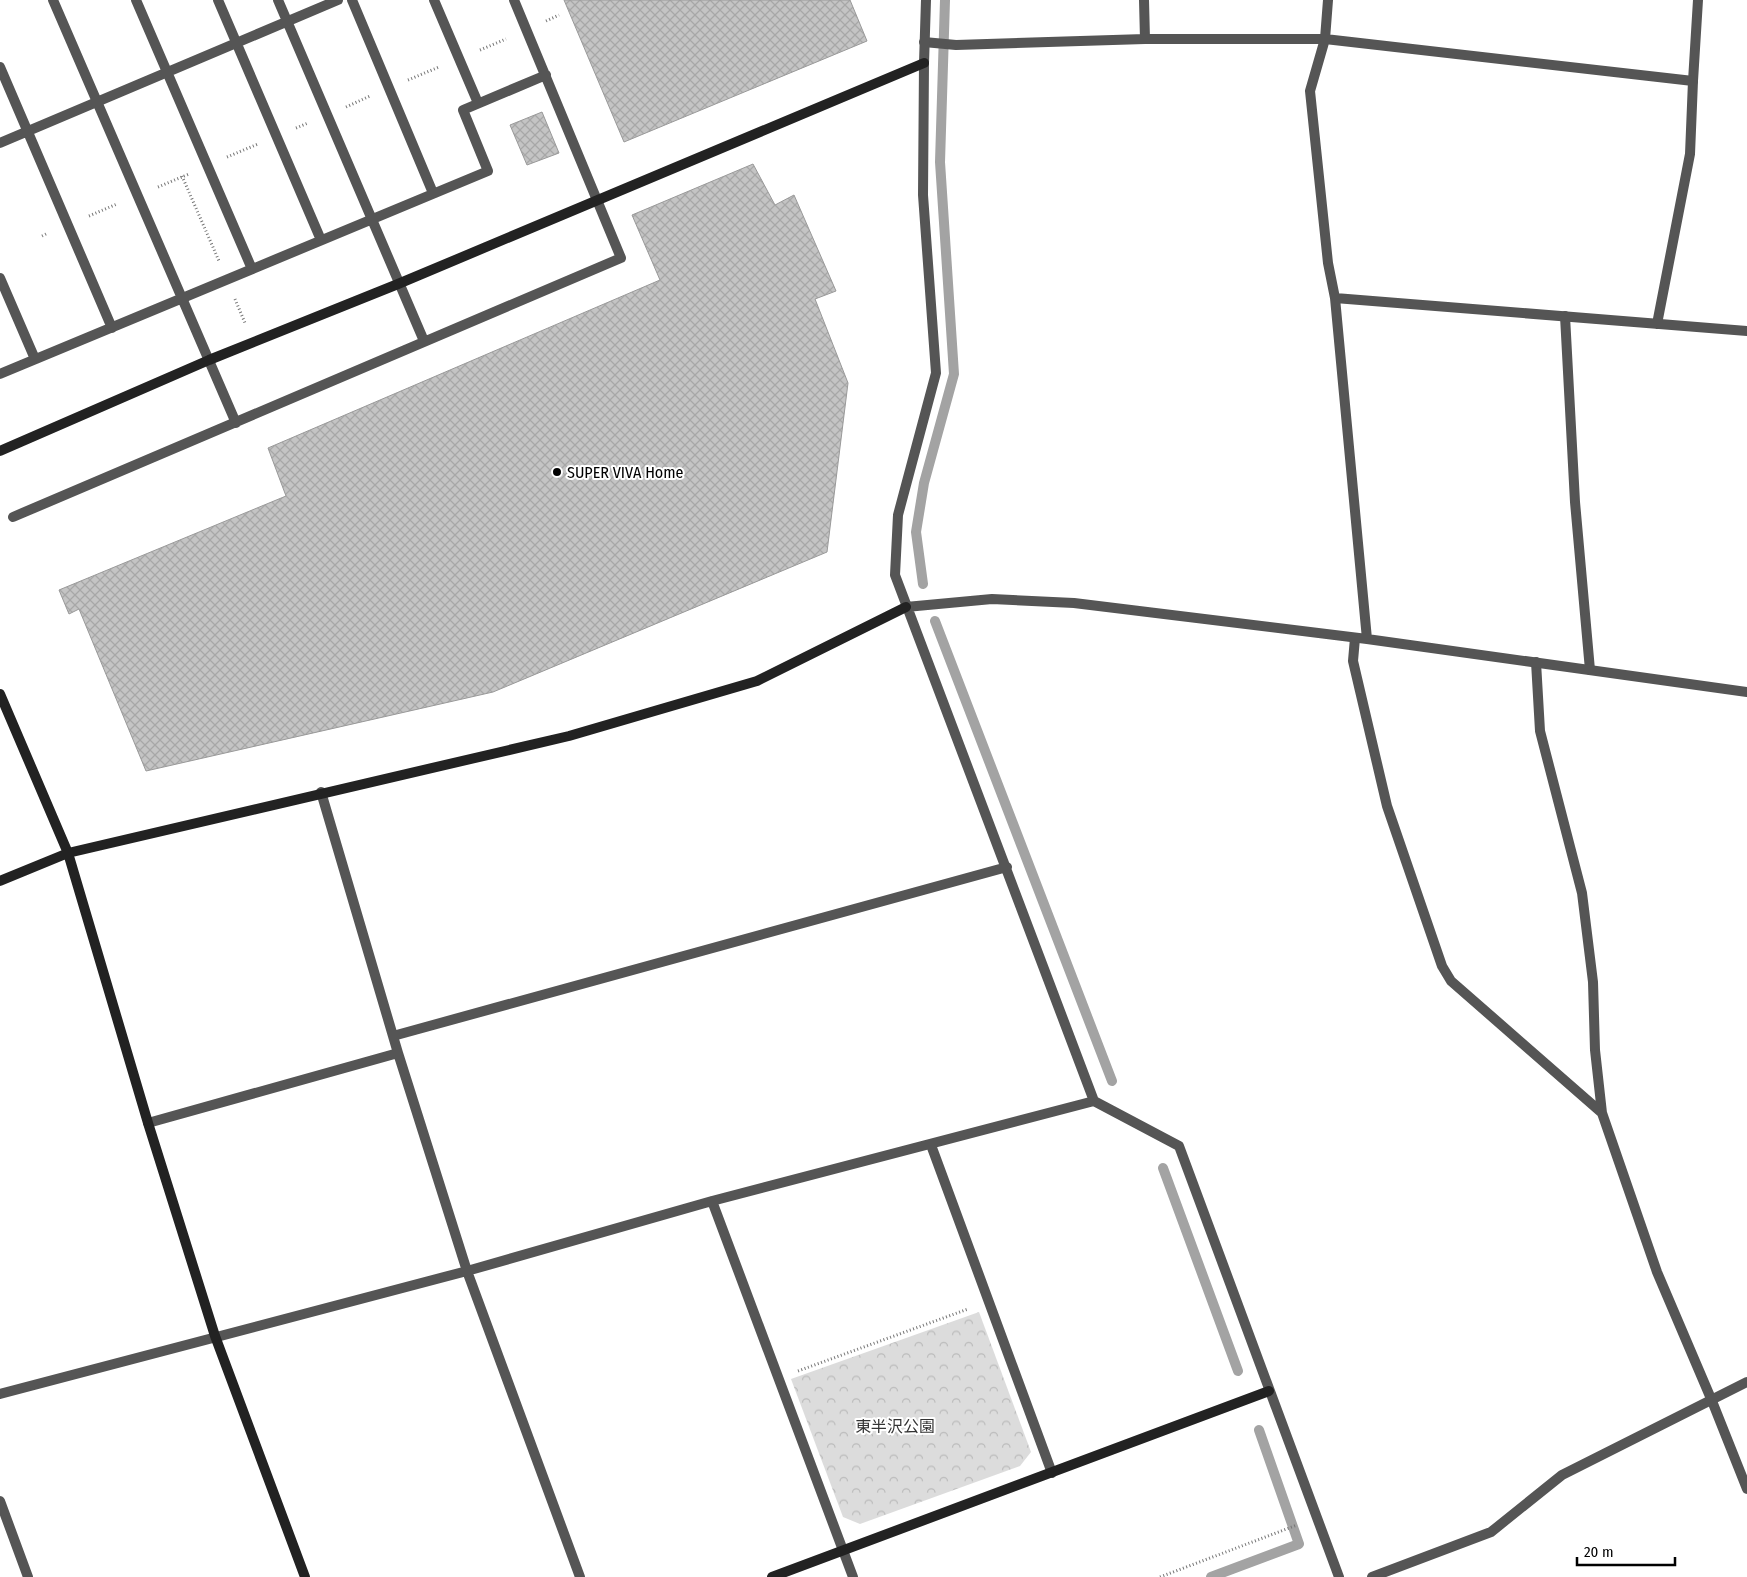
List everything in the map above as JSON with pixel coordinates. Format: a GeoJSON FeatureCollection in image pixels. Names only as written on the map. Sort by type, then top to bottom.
{"type":"FeatureCollection","features":[{"type":"Feature","properties":{"kind":"street"},"geometry":{"type":"LineString","coordinates":[[53,0],[181,299],[236,422]]}},
{"type":"Feature","properties":{"kind":"street"},"geometry":{"type":"LineString","coordinates":[[136,0],[252,269]]}},
{"type":"Feature","properties":{"kind":"street"},"geometry":{"type":"LineString","coordinates":[[218,0],[321,240]]}},
{"type":"Feature","properties":{"kind":"street"},"geometry":{"type":"LineString","coordinates":[[278,0],[370,219],[424,341]]}},
{"type":"Feature","properties":{"kind":"street"},"geometry":{"type":"LineString","coordinates":[[0,143],[338,0]]}},
{"type":"Feature","properties":{"kind":"street"},"geometry":{"type":"LineString","coordinates":[[352,0],[433,193]]}},
{"type":"Feature","properties":{"kind":"street"},"geometry":{"type":"LineString","coordinates":[[434,0],[478,103]]}},
{"type":"Feature","properties":{"kind":"street"},"geometry":{"type":"LineString","coordinates":[[13,517],[621,258],[514,0]]}},
{"type":"Feature","properties":{"kind":"street"},"geometry":{"type":"LineString","coordinates":[[926,0],[923,195],[936,373],[898,515],[895,575],[1094,1101],[1179,1146],[1268,1391],[1340,1577]]}},
{"type":"Feature","properties":{"kind":"street"},"geometry":{"type":"LineString","coordinates":[[1144,0],[1145,39]]}},
{"type":"Feature","properties":{"kind":"street"},"geometry":{"type":"LineString","coordinates":[[1328,0],[1325,38],[1310,91],[1328,263],[1335,298],[1367,639]]}},
{"type":"Feature","properties":{"kind":"street"},"geometry":{"type":"LineString","coordinates":[[1657,324],[1690,154],[1698,0]]}},
{"type":"Feature","properties":{"kind":"street"},"geometry":{"type":"LineString","coordinates":[[926,42],[956,45],[1145,39],[1325,38],[1693,81]]}},
{"type":"Feature","properties":{"kind":"street"},"geometry":{"type":"LineString","coordinates":[[0,451],[209,360],[398,284],[924,63]]}},
{"type":"Feature","properties":{"kind":"street"},"geometry":{"type":"LineString","coordinates":[[0,67],[112,328]]}},
{"type":"Feature","properties":{"kind":"street"},"geometry":{"type":"LineString","coordinates":[[0,374],[488,171],[462,110],[546,75]]}},
{"type":"Feature","properties":{"kind":"street"},"geometry":{"type":"LineString","coordinates":[[0,278],[35,360]]}},
{"type":"Feature","properties":{"kind":"street"},"geometry":{"type":"LineString","coordinates":[[1335,298],[1747,331]]}},
{"type":"Feature","properties":{"kind":"street"},"geometry":{"type":"LineString","coordinates":[[1565,316],[1575,502],[1590,670]]}},
{"type":"Feature","properties":{"kind":"street"},"geometry":{"type":"LineString","coordinates":[[0,881],[68,853],[321,792],[569,736],[757,681],[906,607],[992,599],[1074,603],[1367,639],[1747,692]]}},
{"type":"Feature","properties":{"kind":"street"},"geometry":{"type":"LineString","coordinates":[[1355,638],[1353,661],[1387,806],[1442,966],[1451,981],[1602,1113]]}},
{"type":"Feature","properties":{"kind":"street"},"geometry":{"type":"LineString","coordinates":[[1536,662],[1540,731],[1582,893],[1593,982],[1595,1050],[1602,1113],[1657,1272],[1747,1488]]}},
{"type":"Feature","properties":{"kind":"street"},"geometry":{"type":"LineString","coordinates":[[0,694],[68,853],[148,1123],[215,1336],[304,1577]]}},
{"type":"Feature","properties":{"kind":"street"},"geometry":{"type":"LineString","coordinates":[[321,792],[398,1053],[467,1271],[580,1577]]}},
{"type":"Feature","properties":{"kind":"street"},"geometry":{"type":"LineString","coordinates":[[394,1036],[1007,867]]}},
{"type":"Feature","properties":{"kind":"street"},"geometry":{"type":"LineString","coordinates":[[148,1123],[398,1053]]}},
{"type":"Feature","properties":{"kind":"street"},"geometry":{"type":"LineString","coordinates":[[0,1394],[467,1271],[712,1201],[1094,1101]]}},
{"type":"Feature","properties":{"kind":"street"},"geometry":{"type":"LineString","coordinates":[[931,1145],[1052,1473]]}},
{"type":"Feature","properties":{"kind":"street"},"geometry":{"type":"LineString","coordinates":[[712,1201],[853,1577]]}},
{"type":"Feature","properties":{"kind":"street"},"geometry":{"type":"LineString","coordinates":[[1372,1577],[1491,1532],[1562,1475],[1747,1382]]}},
{"type":"Feature","properties":{"kind":"street"},"geometry":{"type":"LineString","coordinates":[[772,1577],[1268,1391]]}},
{"type":"Feature","properties":{"kind":"street"},"geometry":{"type":"LineString","coordinates":[[0,1501],[28,1577]]}},
{"type":"Feature","properties":{"kind":"path"},"geometry":{"type":"LineString","coordinates":[[42,236],[559,15]]}},
{"type":"Feature","properties":{"kind":"path"},"geometry":{"type":"LineString","coordinates":[[778,1378],[990,1302]]}},
{"type":"Feature","properties":{"kind":"path"},"geometry":{"type":"LineString","coordinates":[[1160,1577],[1286,1530]]}},
{"type":"Feature","properties":{"kind":"green space","name":"東半沢公園"},"geometry":{"type":"Polygon","coordinates":[[[979,1312],[1031,1452],[1020,1466],[860,1524],[843,1517],[791,1379],[979,1312]]]}},
{"type":"Feature","properties":{"kind":"building"},"geometry":{"type":"Polygon","coordinates":[[[564,0],[850,0],[867,41],[624,142],[564,0]]]}},
{"type":"Feature","properties":{"kind":"building"},"geometry":{"type":"Polygon","coordinates":[[[542,112],[559,153],[527,165],[510,125],[542,112]]]}},
{"type":"Feature","properties":{"kind":"building","name":"SUPER VIVA Home"},"geometry":{"type":"Polygon","coordinates":[[[753,164],[775,205],[794,195],[836,291],[815,299],[848,383],[827,552],[493,692],[146,771],[79,609],[69,614],[59,590],[286,496],[268,448],[660,280],[632,215],[753,164]]]}},
{"type":"Feature","properties":{"kind":"waterway"},"geometry":{"type":"LineString","coordinates":[[923,584],[916,532],[924,483],[954,374],[940,162],[945,0]]}},
{"type":"Feature","properties":{"kind":"waterway"},"geometry":{"type":"LineString","coordinates":[[935,621],[1112,1081]]}},
{"type":"Feature","properties":{"kind":"waterway"},"geometry":{"type":"LineString","coordinates":[[1163,1168],[1238,1371]]}},
{"type":"Feature","properties":{"kind":"waterway"},"geometry":{"type":"LineString","coordinates":[[1211,1577],[1299,1544],[1259,1430]]}},
{"type":"Feature","properties":{"kind":"place","name":"SUPER VIVA Home"},"geometry":{"type":"Point","coordinates":[557,472]}}]}
